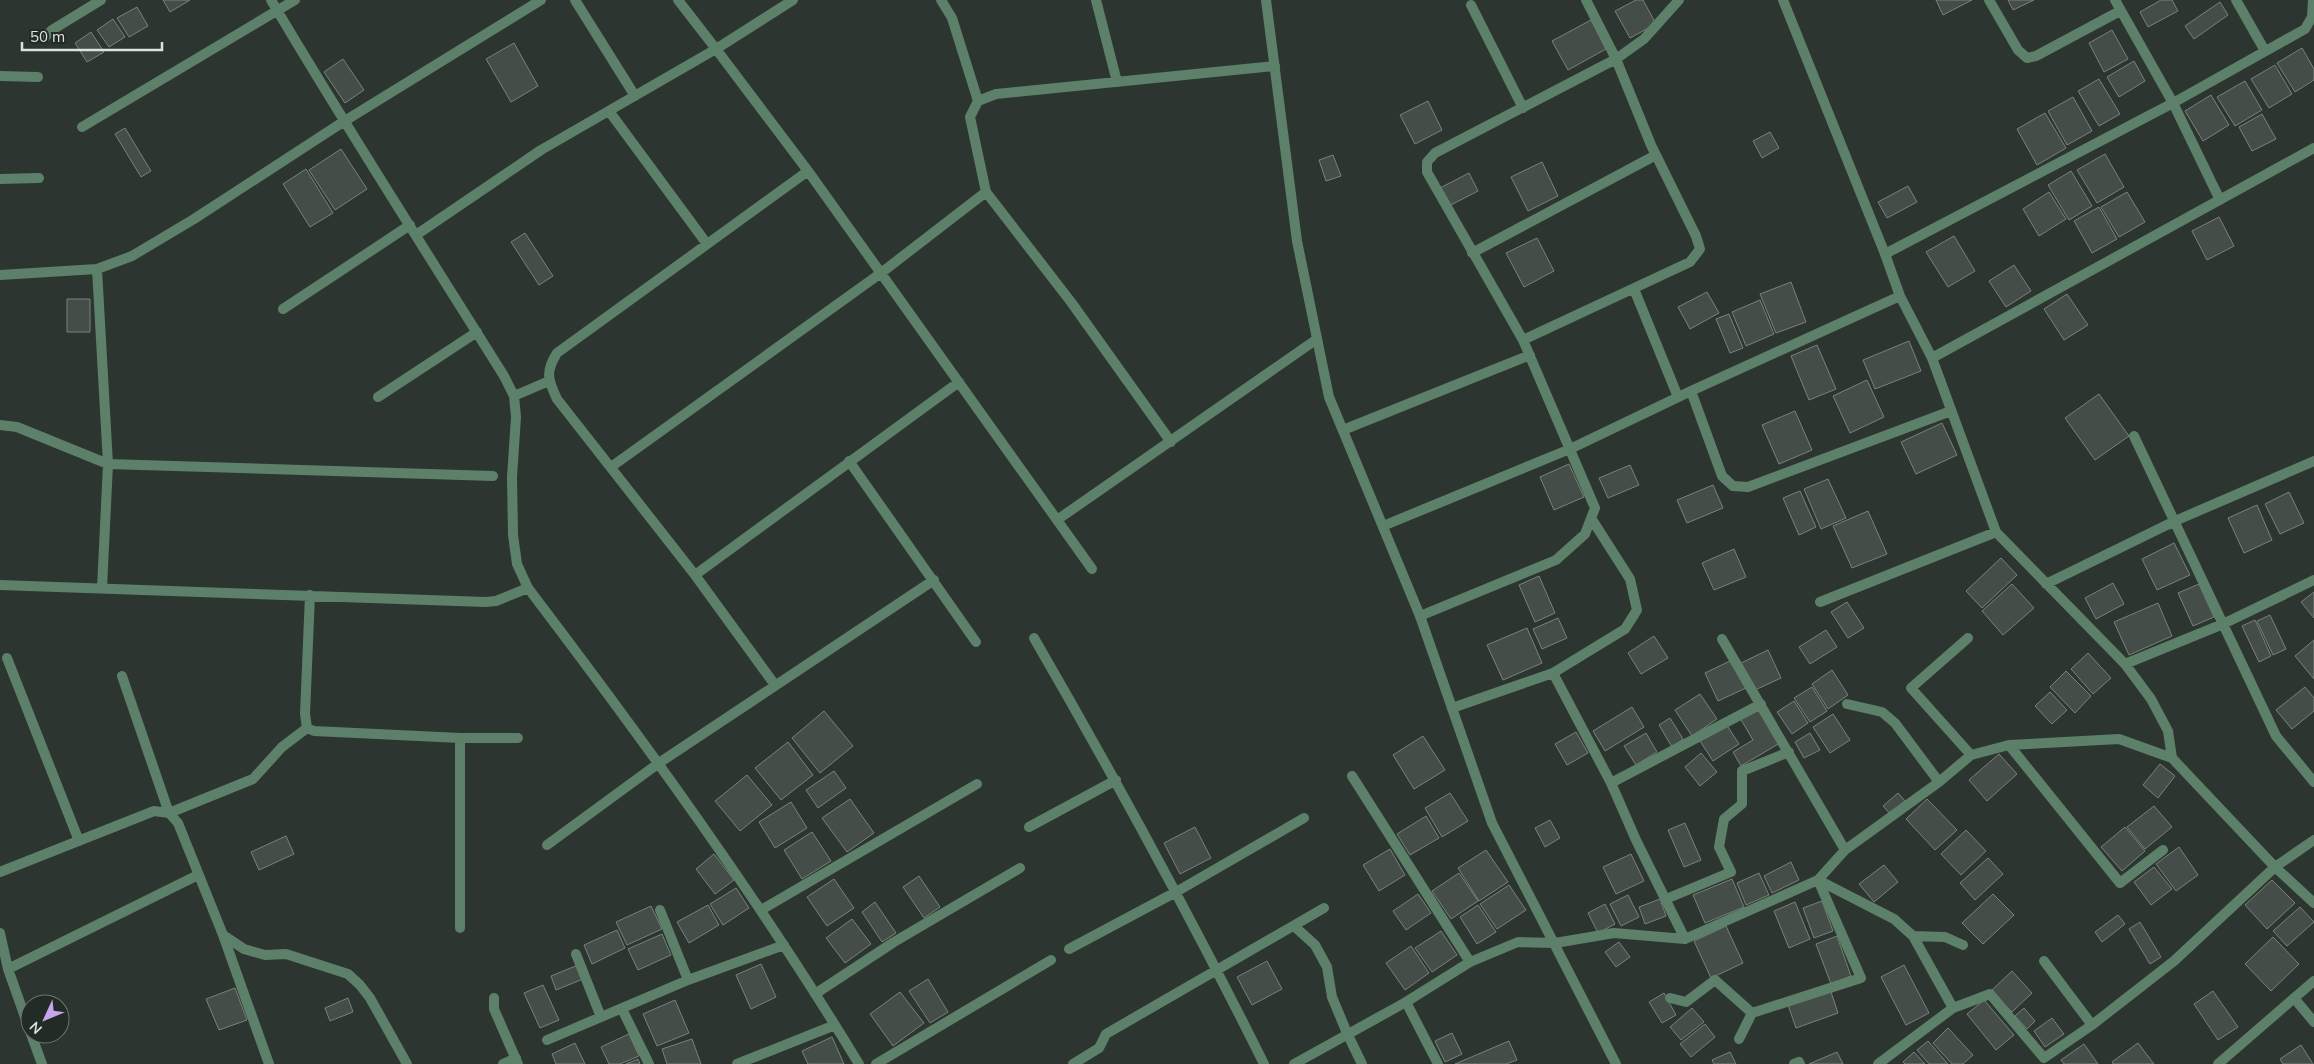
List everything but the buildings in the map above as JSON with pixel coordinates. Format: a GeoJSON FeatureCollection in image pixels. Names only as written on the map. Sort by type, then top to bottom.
{"type":"FeatureCollection","features":[{"type":"Feature","properties":{"kind":"street"},"geometry":{"type":"LineString","coordinates":[[44,38],[52,30],[101,0]]}},
{"type":"Feature","properties":{"kind":"street"},"geometry":{"type":"LineString","coordinates":[[271,0],[343,122],[410,225],[514,396],[516,417],[512,476],[513,535],[517,564],[528,588],[659,762],[761,910],[859,1064]]}},
{"type":"Feature","properties":{"kind":"street"},"geometry":{"type":"LineString","coordinates":[[82,127],[295,0]]}},
{"type":"Feature","properties":{"kind":"street"},"geometry":{"type":"LineString","coordinates":[[0,275],[97,269],[140,252],[343,122],[541,0]]}},
{"type":"Feature","properties":{"kind":"street"},"geometry":{"type":"LineString","coordinates":[[575,0],[635,96]]}},
{"type":"Feature","properties":{"kind":"street"},"geometry":{"type":"LineString","coordinates":[[678,0],[808,171],[1092,569]]}},
{"type":"Feature","properties":{"kind":"street"},"geometry":{"type":"LineString","coordinates":[[416,236],[542,150],[716,48],[793,0]]}},
{"type":"Feature","properties":{"kind":"street"},"geometry":{"type":"LineString","coordinates":[[940,0],[952,18],[978,100],[970,117],[986,192],[1070,302],[1171,442]]}},
{"type":"Feature","properties":{"kind":"street"},"geometry":{"type":"LineString","coordinates":[[1096,0],[1117,82]]}},
{"type":"Feature","properties":{"kind":"street"},"geometry":{"type":"LineString","coordinates":[[1266,0],[1297,241],[1329,397],[1420,616],[1492,823],[1616,1064]]}},
{"type":"Feature","properties":{"kind":"street"},"geometry":{"type":"LineString","coordinates":[[1523,340],[1690,262],[1700,249],[1696,236],[1656,155],[1616,59],[1586,0]]}},
{"type":"Feature","properties":{"kind":"street"},"geometry":{"type":"LineString","coordinates":[[1420,616],[1556,560],[1585,534],[1594,508],[1523,340],[1427,172],[1427,162],[1435,153],[1616,59],[1644,39],[1679,0]]}},
{"type":"Feature","properties":{"kind":"street"},"geometry":{"type":"LineString","coordinates":[[1783,0],[1900,296],[1932,358],[1996,532],[2125,664],[2151,700],[2168,731],[2172,758]]}},
{"type":"Feature","properties":{"kind":"street"},"geometry":{"type":"LineString","coordinates":[[1989,0],[2018,50],[2027,58],[2036,56],[2120,11]]}},
{"type":"Feature","properties":{"kind":"street"},"geometry":{"type":"LineString","coordinates":[[2115,0],[2173,103],[2220,200]]}},
{"type":"Feature","properties":{"kind":"street"},"geometry":{"type":"LineString","coordinates":[[2236,0],[2265,51]]}},
{"type":"Feature","properties":{"kind":"street"},"geometry":{"type":"LineString","coordinates":[[1885,254],[2173,103],[2305,29],[2312,17],[2313,0]]}},
{"type":"Feature","properties":{"kind":"street"},"geometry":{"type":"LineString","coordinates":[[1471,5],[1523,108]]}},
{"type":"Feature","properties":{"kind":"street"},"geometry":{"type":"LineString","coordinates":[[978,100],[996,94],[1275,66]]}},
{"type":"Feature","properties":{"kind":"street"},"geometry":{"type":"LineString","coordinates":[[0,76],[38,77]]}},
{"type":"Feature","properties":{"kind":"street"},"geometry":{"type":"LineString","coordinates":[[609,111],[707,244]]}},
{"type":"Feature","properties":{"kind":"street"},"geometry":{"type":"LineString","coordinates":[[1932,358],[2314,148]]}},
{"type":"Feature","properties":{"kind":"street"},"geometry":{"type":"LineString","coordinates":[[1472,253],[1656,155]]}},
{"type":"Feature","properties":{"kind":"street"},"geometry":{"type":"LineString","coordinates":[[776,685],[695,575],[557,399],[549,381],[550,364],[557,354],[808,171]]}},
{"type":"Feature","properties":{"kind":"street"},"geometry":{"type":"LineString","coordinates":[[0,179],[39,178]]}},
{"type":"Feature","properties":{"kind":"street"},"geometry":{"type":"LineString","coordinates":[[611,467],[881,273],[986,192]]}},
{"type":"Feature","properties":{"kind":"street"},"geometry":{"type":"LineString","coordinates":[[283,309],[410,225]]}},
{"type":"Feature","properties":{"kind":"street"},"geometry":{"type":"LineString","coordinates":[[97,269],[108,464],[102,588]]}},
{"type":"Feature","properties":{"kind":"street"},"geometry":{"type":"LineString","coordinates":[[1634,289],[1678,397]]}},
{"type":"Feature","properties":{"kind":"street"},"geometry":{"type":"LineString","coordinates":[[1383,526],[1570,449],[1690,391],[1900,296]]}},
{"type":"Feature","properties":{"kind":"street"},"geometry":{"type":"LineString","coordinates":[[378,397],[476,332]]}},
{"type":"Feature","properties":{"kind":"street"},"geometry":{"type":"LineString","coordinates":[[1057,520],[1317,339]]}},
{"type":"Feature","properties":{"kind":"street"},"geometry":{"type":"LineString","coordinates":[[1343,430],[1530,355]]}},
{"type":"Feature","properties":{"kind":"street"},"geometry":{"type":"LineString","coordinates":[[514,396],[549,381]]}},
{"type":"Feature","properties":{"kind":"street"},"geometry":{"type":"LineString","coordinates":[[695,575],[959,382]]}},
{"type":"Feature","properties":{"kind":"street"},"geometry":{"type":"LineString","coordinates":[[1690,391],[1722,476],[1733,486],[1748,487],[1951,411]]}},
{"type":"Feature","properties":{"kind":"street"},"geometry":{"type":"LineString","coordinates":[[0,425],[17,427],[108,464],[493,476]]}},
{"type":"Feature","properties":{"kind":"street"},"geometry":{"type":"LineString","coordinates":[[2134,436],[2276,736],[2314,782]]}},
{"type":"Feature","properties":{"kind":"street"},"geometry":{"type":"LineString","coordinates":[[850,461],[976,642]]}},
{"type":"Feature","properties":{"kind":"street"},"geometry":{"type":"LineString","coordinates":[[2046,584],[2175,521],[2314,461]]}},
{"type":"Feature","properties":{"kind":"street"},"geometry":{"type":"LineString","coordinates":[[1452,708],[1553,672],[1625,629],[1637,610],[1630,580],[1591,518]]}},
{"type":"Feature","properties":{"kind":"street"},"geometry":{"type":"LineString","coordinates":[[1820,602],[1996,532]]}},
{"type":"Feature","properties":{"kind":"street"},"geometry":{"type":"LineString","coordinates":[[547,845],[659,762],[934,580]]}},
{"type":"Feature","properties":{"kind":"street"},"geometry":{"type":"LineString","coordinates":[[2125,664],[2223,624],[2314,580]]}},
{"type":"Feature","properties":{"kind":"street"},"geometry":{"type":"LineString","coordinates":[[0,585],[486,602],[496,601],[528,588]]}},
{"type":"Feature","properties":{"kind":"street"},"geometry":{"type":"LineString","coordinates":[[307,728],[305,714],[310,595]]}},
{"type":"Feature","properties":{"kind":"street"},"geometry":{"type":"LineString","coordinates":[[1034,638],[1116,780],[1217,969],[1264,1064]]}},
{"type":"Feature","properties":{"kind":"street"},"geometry":{"type":"LineString","coordinates":[[1968,638],[1911,688],[1971,755]]}},
{"type":"Feature","properties":{"kind":"street"},"geometry":{"type":"LineString","coordinates":[[1722,639],[1845,850]]}},
{"type":"Feature","properties":{"kind":"street"},"geometry":{"type":"LineString","coordinates":[[7,658],[79,841]]}},
{"type":"Feature","properties":{"kind":"street"},"geometry":{"type":"LineString","coordinates":[[1553,672],[1611,784],[1636,840],[1685,939]]}},
{"type":"Feature","properties":{"kind":"street"},"geometry":{"type":"LineString","coordinates":[[122,676],[168,813],[178,823],[223,935],[270,1064]]}},
{"type":"Feature","properties":{"kind":"street"},"geometry":{"type":"LineString","coordinates":[[1611,784],[1761,704]]}},
{"type":"Feature","properties":{"kind":"street"},"geometry":{"type":"LineString","coordinates":[[1847,704],[1882,712],[1896,722],[1940,782]]}},
{"type":"Feature","properties":{"kind":"street"},"geometry":{"type":"LineString","coordinates":[[307,728],[314,731],[460,738],[518,738]]}},
{"type":"Feature","properties":{"kind":"street"},"geometry":{"type":"LineString","coordinates":[[0,872],[154,811],[168,813],[254,779],[282,747],[307,728]]}},
{"type":"Feature","properties":{"kind":"street"},"geometry":{"type":"LineString","coordinates":[[460,738],[460,928]]}},
{"type":"Feature","properties":{"kind":"street"},"geometry":{"type":"LineString","coordinates":[[1294,1064],[1307,1061],[1347,1033],[1406,1002],[1470,962],[1518,942],[1555,943],[1614,933],[1685,939],[1818,880],[1845,850],[1940,782],[1971,755],[2009,745],[2119,739],[2172,758],[2275,867],[2314,903]]}},
{"type":"Feature","properties":{"kind":"street"},"geometry":{"type":"LineString","coordinates":[[2009,745],[2120,883],[2163,850]]}},
{"type":"Feature","properties":{"kind":"street"},"geometry":{"type":"LineString","coordinates":[[1666,898],[1731,872],[1719,847],[1724,819],[1742,804],[1742,771],[1789,752]]}},
{"type":"Feature","properties":{"kind":"street"},"geometry":{"type":"LineString","coordinates":[[1352,776],[1470,962]]}},
{"type":"Feature","properties":{"kind":"street"},"geometry":{"type":"LineString","coordinates":[[1029,827],[1116,780]]}},
{"type":"Feature","properties":{"kind":"street"},"geometry":{"type":"LineString","coordinates":[[761,910],[977,784]]}},
{"type":"Feature","properties":{"kind":"street"},"geometry":{"type":"LineString","coordinates":[[1069,949],[1176,892],[1304,818]]}},
{"type":"Feature","properties":{"kind":"street"},"geometry":{"type":"LineString","coordinates":[[1878,1064],[1953,1008],[1990,994],[2044,1058],[2092,1025],[2174,961],[2275,867],[2314,840]]}},
{"type":"Feature","properties":{"kind":"street"},"geometry":{"type":"LineString","coordinates":[[815,994],[894,942],[1020,868]]}},
{"type":"Feature","properties":{"kind":"street"},"geometry":{"type":"LineString","coordinates":[[8,969],[198,875]]}},
{"type":"Feature","properties":{"kind":"street"},"geometry":{"type":"LineString","coordinates":[[1818,880],[1894,919],[1913,936],[1953,1008]]}},
{"type":"Feature","properties":{"kind":"street"},"geometry":{"type":"LineString","coordinates":[[1739,1039],[1752,1013],[1861,978],[1818,880]]}},
{"type":"Feature","properties":{"kind":"street"},"geometry":{"type":"LineString","coordinates":[[1073,1064],[1099,1048],[1106,1034],[1324,908]]}},
{"type":"Feature","properties":{"kind":"street"},"geometry":{"type":"LineString","coordinates":[[660,910],[688,980]]}},
{"type":"Feature","properties":{"kind":"street"},"geometry":{"type":"LineString","coordinates":[[1294,926],[1315,945],[1327,967],[1332,997],[1362,1064]]}},
{"type":"Feature","properties":{"kind":"street"},"geometry":{"type":"LineString","coordinates":[[0,933],[8,969],[20,1002]]}},
{"type":"Feature","properties":{"kind":"street"},"geometry":{"type":"LineString","coordinates":[[223,935],[244,950],[265,954],[286,954],[348,974],[370,998],[407,1064]]}},
{"type":"Feature","properties":{"kind":"street"},"geometry":{"type":"LineString","coordinates":[[1913,936],[1945,937],[1963,945]]}},
{"type":"Feature","properties":{"kind":"street"},"geometry":{"type":"LineString","coordinates":[[547,1040],[688,980],[784,945]]}},
{"type":"Feature","properties":{"kind":"street"},"geometry":{"type":"LineString","coordinates":[[576,954],[602,1017]]}},
{"type":"Feature","properties":{"kind":"street"},"geometry":{"type":"LineString","coordinates":[[876,1064],[1051,960]]}},
{"type":"Feature","properties":{"kind":"street"},"geometry":{"type":"LineString","coordinates":[[2044,961],[2092,1025]]}},
{"type":"Feature","properties":{"kind":"street"},"geometry":{"type":"LineString","coordinates":[[1670,998],[1686,1002],[1715,980],[1752,1013]]}},
{"type":"Feature","properties":{"kind":"street"},"geometry":{"type":"LineString","coordinates":[[2218,1064],[2314,981]]}},
{"type":"Feature","properties":{"kind":"street"},"geometry":{"type":"LineString","coordinates":[[494,998],[494,1009],[517,1061],[503,1064]]}},
{"type":"Feature","properties":{"kind":"street"},"geometry":{"type":"LineString","coordinates":[[2294,998],[2314,1022]]}},
{"type":"Feature","properties":{"kind":"street"},"geometry":{"type":"LineString","coordinates":[[1406,1002],[1438,1064]]}},
{"type":"Feature","properties":{"kind":"street"},"geometry":{"type":"LineString","coordinates":[[622,1008],[649,1064]]}},
{"type":"Feature","properties":{"kind":"street"},"geometry":{"type":"LineString","coordinates":[[737,1064],[835,1025]]}},
{"type":"Feature","properties":{"kind":"street"},"geometry":{"type":"LineString","coordinates":[[35,1044],[42,1064]]}},
{"type":"Feature","properties":{"kind":"street"},"geometry":{"type":"LineString","coordinates":[[1794,1064],[1799,1062],[1800,1064]]}}]}
